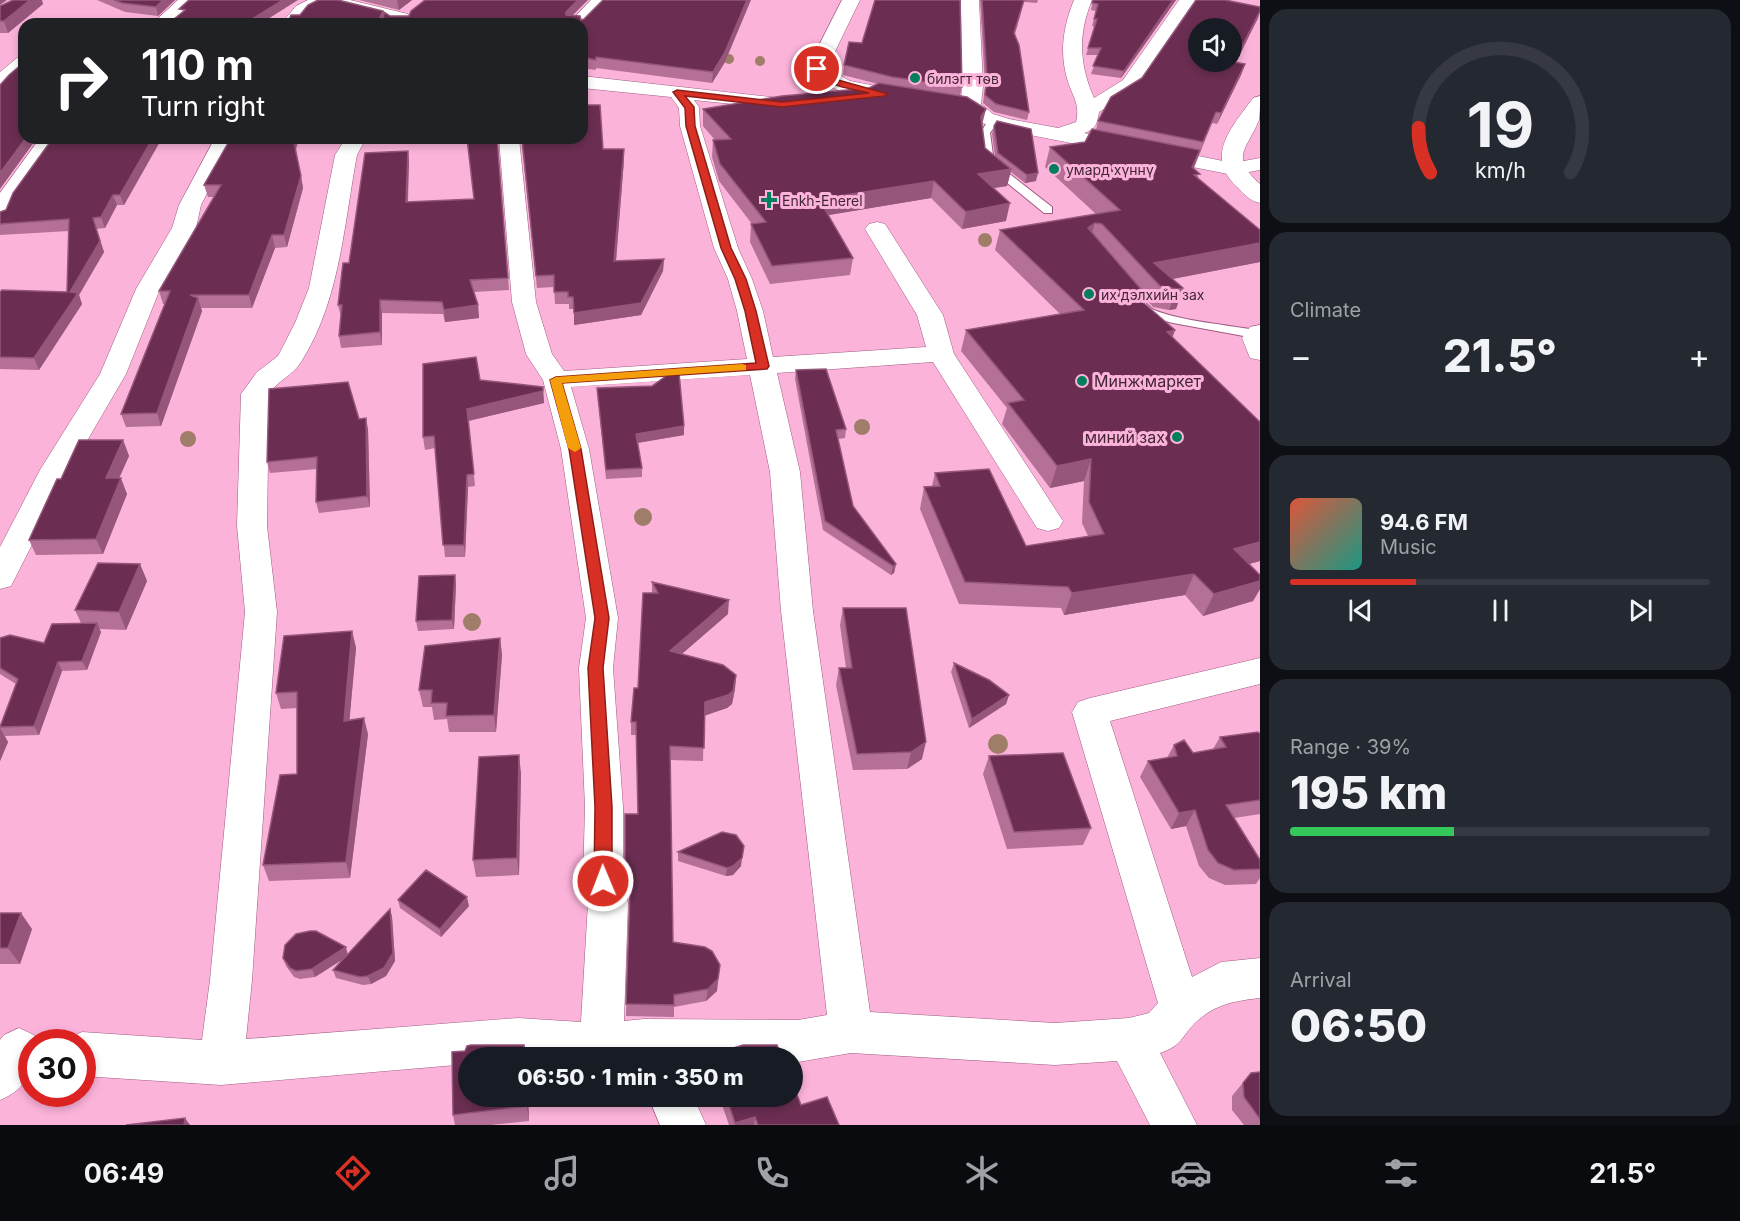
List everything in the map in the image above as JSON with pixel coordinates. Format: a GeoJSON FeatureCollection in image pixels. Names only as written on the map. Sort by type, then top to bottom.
{"type":"FeatureCollection","features":[{"type":"Feature","properties":{"kind":"street"},"geometry":{"type":"LineString","coordinates":[[168,18],[188,0]]}},
{"type":"Feature","properties":{"kind":"street"},"geometry":{"type":"LineString","coordinates":[[295,18],[302,10],[322,0]]}},
{"type":"Feature","properties":{"kind":"street"},"geometry":{"type":"LineString","coordinates":[[328,0],[387,18]]}},
{"type":"Feature","properties":{"kind":"street"},"geometry":{"type":"LineString","coordinates":[[583,18],[601,0]]}},
{"type":"Feature","properties":{"kind":"street"},"geometry":{"type":"LineString","coordinates":[[851,0],[817,69],[820,74],[835,82],[884,94],[971,106],[986,118],[994,120],[1233,169],[1260,164]]}},
{"type":"Feature","properties":{"kind":"street"},"geometry":{"type":"LineString","coordinates":[[970,0],[973,86],[971,106]]}},
{"type":"Feature","properties":{"kind":"street"},"geometry":{"type":"LineString","coordinates":[[1061,134],[1086,126],[1089,109],[1076,82],[1072,63],[1073,30],[1083,0]]}},
{"type":"Feature","properties":{"kind":"street"},"geometry":{"type":"LineString","coordinates":[[1089,109],[1130,84],[1188,0]]}},
{"type":"Feature","properties":{"kind":"street"},"geometry":{"type":"LineString","coordinates":[[398,18],[418,7]]}},
{"type":"Feature","properties":{"kind":"street"},"geometry":{"type":"LineString","coordinates":[[0,82],[18,67]]}},
{"type":"Feature","properties":{"kind":"street"},"geometry":{"type":"LineString","coordinates":[[588,83],[764,103],[810,103]]}},
{"type":"Feature","properties":{"kind":"street"},"geometry":{"type":"LineString","coordinates":[[677,92],[689,107],[690,126],[726,248],[740,279],[750,311],[784,472],[797,611],[851,1032]]}},
{"type":"Feature","properties":{"kind":"street"},"geometry":{"type":"LineString","coordinates":[[831,101],[884,94]]}},
{"type":"Feature","properties":{"kind":"street"},"geometry":{"type":"LineString","coordinates":[[1260,102],[1233,148],[1231,158],[1233,169],[1260,196]]}},
{"type":"Feature","properties":{"kind":"street"},"geometry":{"type":"LineString","coordinates":[[0,214],[4,203],[47,144]]}},
{"type":"Feature","properties":{"kind":"street"},"geometry":{"type":"LineString","coordinates":[[0,578],[55,470],[113,374],[148,290],[184,228],[190,205],[222,144]]}},
{"type":"Feature","properties":{"kind":"street"},"geometry":{"type":"LineString","coordinates":[[221,1063],[231,980],[261,612],[252,526],[255,394],[266,378],[289,360],[309,323],[321,288],[346,155],[352,144]]}},
{"type":"Feature","properties":{"kind":"street"},"geometry":{"type":"LineString","coordinates":[[510,144],[524,302],[539,354],[556,380],[575,449],[602,618],[596,668],[604,807],[603,881],[608,903],[601,1045]]}},
{"type":"Feature","properties":{"kind":"street"},"geometry":{"type":"LineString","coordinates":[[877,229],[930,315],[941,354],[1048,521]]}},
{"type":"Feature","properties":{"kind":"street"},"geometry":{"type":"LineString","coordinates":[[556,380],[941,354]]}},
{"type":"Feature","properties":{"kind":"street"},"geometry":{"type":"LineString","coordinates":[[1181,1008],[1090,712],[1260,670]]}},
{"type":"Feature","properties":{"kind":"street"},"geometry":{"type":"LineString","coordinates":[[686,1047],[798,1041],[851,1032],[1055,1044],[1129,1039],[1162,1031],[1181,1008],[1221,982],[1260,978]]}},
{"type":"Feature","properties":{"kind":"street"},"geometry":{"type":"LineString","coordinates":[[96,1055],[221,1063],[518,1039],[624,1047]]}},
{"type":"Feature","properties":{"kind":"street"},"geometry":{"type":"LineString","coordinates":[[1129,1039],[1174,1125]]}},
{"type":"Feature","properties":{"kind":"street"},"geometry":{"type":"LineString","coordinates":[[675,1107],[683,1125]]}},
{"type":"Feature","properties":{"kind":"lane"},"geometry":{"type":"LineString","coordinates":[[994,120],[985,133],[989,163],[1048,210]]}},
{"type":"Feature","properties":{"kind":"lane"},"geometry":{"type":"LineString","coordinates":[[1133,296],[1148,312],[1173,319],[1208,324],[1259,340]]}},
{"type":"Feature","properties":{"kind":"building"},"geometry":{"type":"Polygon","coordinates":[[[13,0],[30,0],[4,21],[0,21],[0,6],[13,0]]]}},
{"type":"Feature","properties":{"kind":"building"},"geometry":{"type":"Polygon","coordinates":[[[114,0],[163,0],[156,7],[114,0]]]}},
{"type":"Feature","properties":{"kind":"building"},"geometry":{"type":"Polygon","coordinates":[[[189,0],[283,0],[254,18],[175,18],[185,10],[179,9],[189,0]]]}},
{"type":"Feature","properties":{"kind":"building"},"geometry":{"type":"Polygon","coordinates":[[[318,0],[338,0],[383,11],[380,18],[290,18],[291,15],[300,15],[308,5],[318,0]]]}},
{"type":"Feature","properties":{"kind":"building"},"geometry":{"type":"Polygon","coordinates":[[[425,0],[578,0],[566,12],[566,15],[580,16],[580,18],[383,18],[384,12],[390,16],[409,16],[411,11],[425,0]]]}},
{"type":"Feature","properties":{"kind":"building"},"geometry":{"type":"Polygon","coordinates":[[[603,0],[747,0],[725,52],[713,72],[596,57],[596,60],[588,58],[588,18],[585,18],[603,0]]]}},
{"type":"Feature","properties":{"kind":"building"},"geometry":{"type":"Polygon","coordinates":[[[875,0],[960,0],[962,87],[892,77],[844,65],[849,42],[862,43],[875,0]]]}},
{"type":"Feature","properties":{"kind":"building"},"geometry":{"type":"Polygon","coordinates":[[[982,0],[1024,0],[1014,33],[1019,45],[1029,112],[996,104],[985,95],[987,78],[982,0]]]}},
{"type":"Feature","properties":{"kind":"building"},"geometry":{"type":"Polygon","coordinates":[[[1093,0],[1173,0],[1124,71],[1093,66],[1101,48],[1088,48],[1097,19],[1094,19],[1098,4],[1092,3],[1093,0]]]}},
{"type":"Feature","properties":{"kind":"building"},"geometry":{"type":"Polygon","coordinates":[[[1196,0],[1225,0],[1260,7],[1242,46],[1242,18],[1188,18],[1188,72],[1241,72],[1221,113],[1216,112],[1203,142],[1098,121],[1111,97],[1142,78],[1196,0]]]}},
{"type":"Feature","properties":{"kind":"building"},"geometry":{"type":"Polygon","coordinates":[[[18,67],[18,144],[22,144],[0,173],[0,85],[18,67]]]}},
{"type":"Feature","properties":{"kind":"building"},"geometry":{"type":"Polygon","coordinates":[[[879,83],[967,97],[986,109],[981,117],[985,148],[1011,169],[978,174],[1010,203],[966,212],[934,181],[819,199],[853,258],[772,266],[751,224],[766,222],[720,164],[713,140],[731,139],[703,109],[782,96],[869,88],[879,83]]]}},
{"type":"Feature","properties":{"kind":"building"},"geometry":{"type":"Polygon","coordinates":[[[588,105],[600,105],[603,149],[624,149],[614,261],[664,259],[641,303],[574,313],[573,297],[568,297],[568,292],[554,292],[554,275],[536,276],[523,144],[588,144],[588,105]]]}},
{"type":"Feature","properties":{"kind":"building"},"geometry":{"type":"Polygon","coordinates":[[[997,121],[1031,129],[1038,173],[1027,175],[998,153],[994,126],[997,121]]]}},
{"type":"Feature","properties":{"kind":"building"},"geometry":{"type":"Polygon","coordinates":[[[1092,129],[1200,150],[1192,167],[1200,174],[1194,175],[1260,230],[1260,243],[1154,263],[1183,288],[1177,289],[1160,286],[1102,224],[1095,223],[1088,228],[1147,296],[1138,298],[1175,330],[1167,332],[1260,422],[1260,542],[1234,549],[1260,575],[1260,581],[1214,594],[1194,574],[1072,593],[1068,587],[965,582],[924,487],[940,486],[935,473],[989,469],[1026,546],[1104,534],[1089,502],[1091,459],[1057,466],[1008,403],[1024,400],[966,330],[1084,310],[1000,230],[1120,210],[1050,147],[1085,142],[1092,129]]]}},
{"type":"Feature","properties":{"kind":"building"},"geometry":{"type":"Polygon","coordinates":[[[49,144],[150,144],[120,195],[113,195],[101,217],[93,218],[100,241],[70,292],[78,293],[34,358],[0,357],[0,292],[2,290],[67,292],[69,219],[0,224],[0,212],[6,210],[13,193],[49,144]]]}},
{"type":"Feature","properties":{"kind":"building"},"geometry":{"type":"Polygon","coordinates":[[[228,144],[294,144],[301,176],[284,235],[272,235],[249,295],[190,295],[198,298],[157,413],[121,414],[170,291],[159,291],[221,185],[204,185],[228,144]]]}},
{"type":"Feature","properties":{"kind":"building"},"geometry":{"type":"Polygon","coordinates":[[[468,144],[497,144],[508,278],[470,280],[478,305],[444,310],[442,302],[380,300],[380,332],[339,336],[342,305],[338,305],[343,263],[349,263],[365,153],[408,151],[406,202],[474,199],[468,144]]]}},
{"type":"Feature","properties":{"kind":"building"},"geometry":{"type":"Polygon","coordinates":[[[476,357],[480,380],[543,387],[543,391],[467,409],[474,474],[467,475],[464,545],[443,545],[434,436],[423,437],[423,364],[476,357]]]}},
{"type":"Feature","properties":{"kind":"building"},"geometry":{"type":"Polygon","coordinates":[[[826,369],[846,429],[836,430],[853,506],[896,564],[893,566],[825,521],[796,370],[826,369]]]}},
{"type":"Feature","properties":{"kind":"building"},"geometry":{"type":"Polygon","coordinates":[[[679,373],[684,426],[636,434],[642,468],[606,470],[597,388],[652,386],[669,374],[679,373]]]}},
{"type":"Feature","properties":{"kind":"building"},"geometry":{"type":"Polygon","coordinates":[[[348,382],[359,419],[366,418],[367,496],[316,502],[317,457],[267,462],[269,389],[348,382]]]}},
{"type":"Feature","properties":{"kind":"building"},"geometry":{"type":"Polygon","coordinates":[[[79,440],[123,440],[106,478],[121,478],[96,539],[29,540],[57,479],[61,479],[79,440]]]}},
{"type":"Feature","properties":{"kind":"building"},"geometry":{"type":"Polygon","coordinates":[[[98,563],[140,564],[119,612],[75,610],[98,563]]]}},
{"type":"Feature","properties":{"kind":"building"},"geometry":{"type":"Polygon","coordinates":[[[455,575],[452,620],[416,621],[419,576],[455,575]]]}},
{"type":"Feature","properties":{"kind":"building"},"geometry":{"type":"Polygon","coordinates":[[[652,582],[729,600],[670,651],[723,665],[736,675],[733,691],[728,695],[705,702],[704,748],[670,746],[673,942],[705,947],[712,951],[720,965],[718,979],[708,989],[674,995],[674,1005],[626,1004],[630,891],[625,868],[625,814],[638,814],[636,722],[631,722],[634,688],[638,688],[643,593],[658,593],[652,582]]]}},
{"type":"Feature","properties":{"kind":"building"},"geometry":{"type":"Polygon","coordinates":[[[843,608],[906,608],[926,742],[911,752],[857,754],[839,668],[852,668],[843,608]]]}},
{"type":"Feature","properties":{"kind":"building"},"geometry":{"type":"Polygon","coordinates":[[[97,623],[82,661],[58,662],[34,726],[0,727],[18,679],[0,668],[0,638],[10,635],[44,643],[52,624],[97,623]]]}},
{"type":"Feature","properties":{"kind":"building"},"geometry":{"type":"Polygon","coordinates":[[[352,631],[344,721],[364,718],[346,862],[263,865],[280,775],[297,774],[297,692],[276,693],[284,636],[352,631]]]}},
{"type":"Feature","properties":{"kind":"building"},"geometry":{"type":"Polygon","coordinates":[[[500,638],[494,715],[446,716],[447,703],[431,703],[432,690],[419,690],[425,646],[500,638]]]}},
{"type":"Feature","properties":{"kind":"building"},"geometry":{"type":"Polygon","coordinates":[[[954,663],[989,680],[1009,695],[972,719],[954,663]]]}},
{"type":"Feature","properties":{"kind":"building"},"geometry":{"type":"Polygon","coordinates":[[[1258,732],[1260,734],[1260,800],[1226,805],[1260,860],[1260,869],[1234,870],[1218,863],[1208,850],[1195,810],[1179,813],[1148,761],[1177,756],[1174,745],[1184,740],[1193,753],[1226,747],[1220,737],[1258,732]]]}},
{"type":"Feature","properties":{"kind":"building"},"geometry":{"type":"Polygon","coordinates":[[[1063,753],[1091,828],[1014,832],[989,756],[1063,753]]]}},
{"type":"Feature","properties":{"kind":"building"},"geometry":{"type":"Polygon","coordinates":[[[519,755],[517,858],[473,860],[479,757],[519,755]]]}},
{"type":"Feature","properties":{"kind":"building"},"geometry":{"type":"Polygon","coordinates":[[[722,832],[736,835],[744,846],[742,858],[733,866],[727,868],[678,852],[722,832]]]}},
{"type":"Feature","properties":{"kind":"building"},"geometry":{"type":"Polygon","coordinates":[[[426,870],[467,897],[440,929],[398,900],[426,870]]]}},
{"type":"Feature","properties":{"kind":"building"},"geometry":{"type":"Polygon","coordinates":[[[390,909],[393,953],[384,968],[368,976],[360,977],[333,970],[390,909]]]}},
{"type":"Feature","properties":{"kind":"building"},"geometry":{"type":"Polygon","coordinates":[[[0,913],[21,913],[8,948],[0,948],[0,913]]]}},
{"type":"Feature","properties":{"kind":"building"},"geometry":{"type":"Polygon","coordinates":[[[316,931],[346,947],[312,969],[296,971],[290,968],[283,958],[285,945],[296,934],[316,931]]]}},
{"type":"Feature","properties":{"kind":"building"},"geometry":{"type":"Polygon","coordinates":[[[524,1045],[524,1047],[467,1047],[524,1045]]]}},
{"type":"Feature","properties":{"kind":"building"},"geometry":{"type":"Polygon","coordinates":[[[777,1045],[778,1047],[737,1047],[777,1045]]]}},
{"type":"Feature","properties":{"kind":"building"},"geometry":{"type":"Polygon","coordinates":[[[452,1052],[458,1052],[458,1107],[519,1107],[453,1115],[452,1052]]]}},
{"type":"Feature","properties":{"kind":"building"},"geometry":{"type":"Polygon","coordinates":[[[1260,1072],[1260,1119],[1244,1097],[1243,1083],[1251,1073],[1260,1072]]]}},
{"type":"Feature","properties":{"kind":"building"},"geometry":{"type":"Polygon","coordinates":[[[827,1097],[839,1125],[758,1125],[755,1117],[735,1123],[730,1107],[803,1107],[803,1104],[827,1097]]]}},
{"type":"Feature","properties":{"kind":"building"},"geometry":{"type":"Polygon","coordinates":[[[185,1118],[184,1125],[126,1125],[185,1118]]]}},
{"type":"Feature","properties":{"kind":"slow traffic"},"geometry":{"type":"LineString","coordinates":[[575,448],[556,380],[742,368]]}},
{"type":"Feature","properties":{"kind":"place","name":"билэгт төв"},"geometry":{"type":"Point","coordinates":[915,78]}},
{"type":"Feature","properties":{"kind":"place","name":"умард хүннү"},"geometry":{"type":"Point","coordinates":[1054,169]}},
{"type":"Feature","properties":{"kind":"place","name":"Enkh-Enerel"},"geometry":{"type":"Point","coordinates":[769,200]}},
{"type":"Feature","properties":{"kind":"place","name":"их дэлхийн зах"},"geometry":{"type":"Point","coordinates":[1089,294]}},
{"type":"Feature","properties":{"kind":"place","name":"Минж маркет"},"geometry":{"type":"Point","coordinates":[1082,381]}},
{"type":"Feature","properties":{"kind":"place","name":"миний зах"},"geometry":{"type":"Point","coordinates":[1177,437]}},
{"type":"Feature","properties":{"kind":"route"},"geometry":{"type":"LineString","coordinates":[[603,881],[604,807],[596,668],[602,618],[575,449],[556,380],[763,366],[750,311],[740,279],[726,248],[690,126],[689,107],[677,92],[782,104],[884,94],[835,82],[820,74],[817,69]]}}]}
